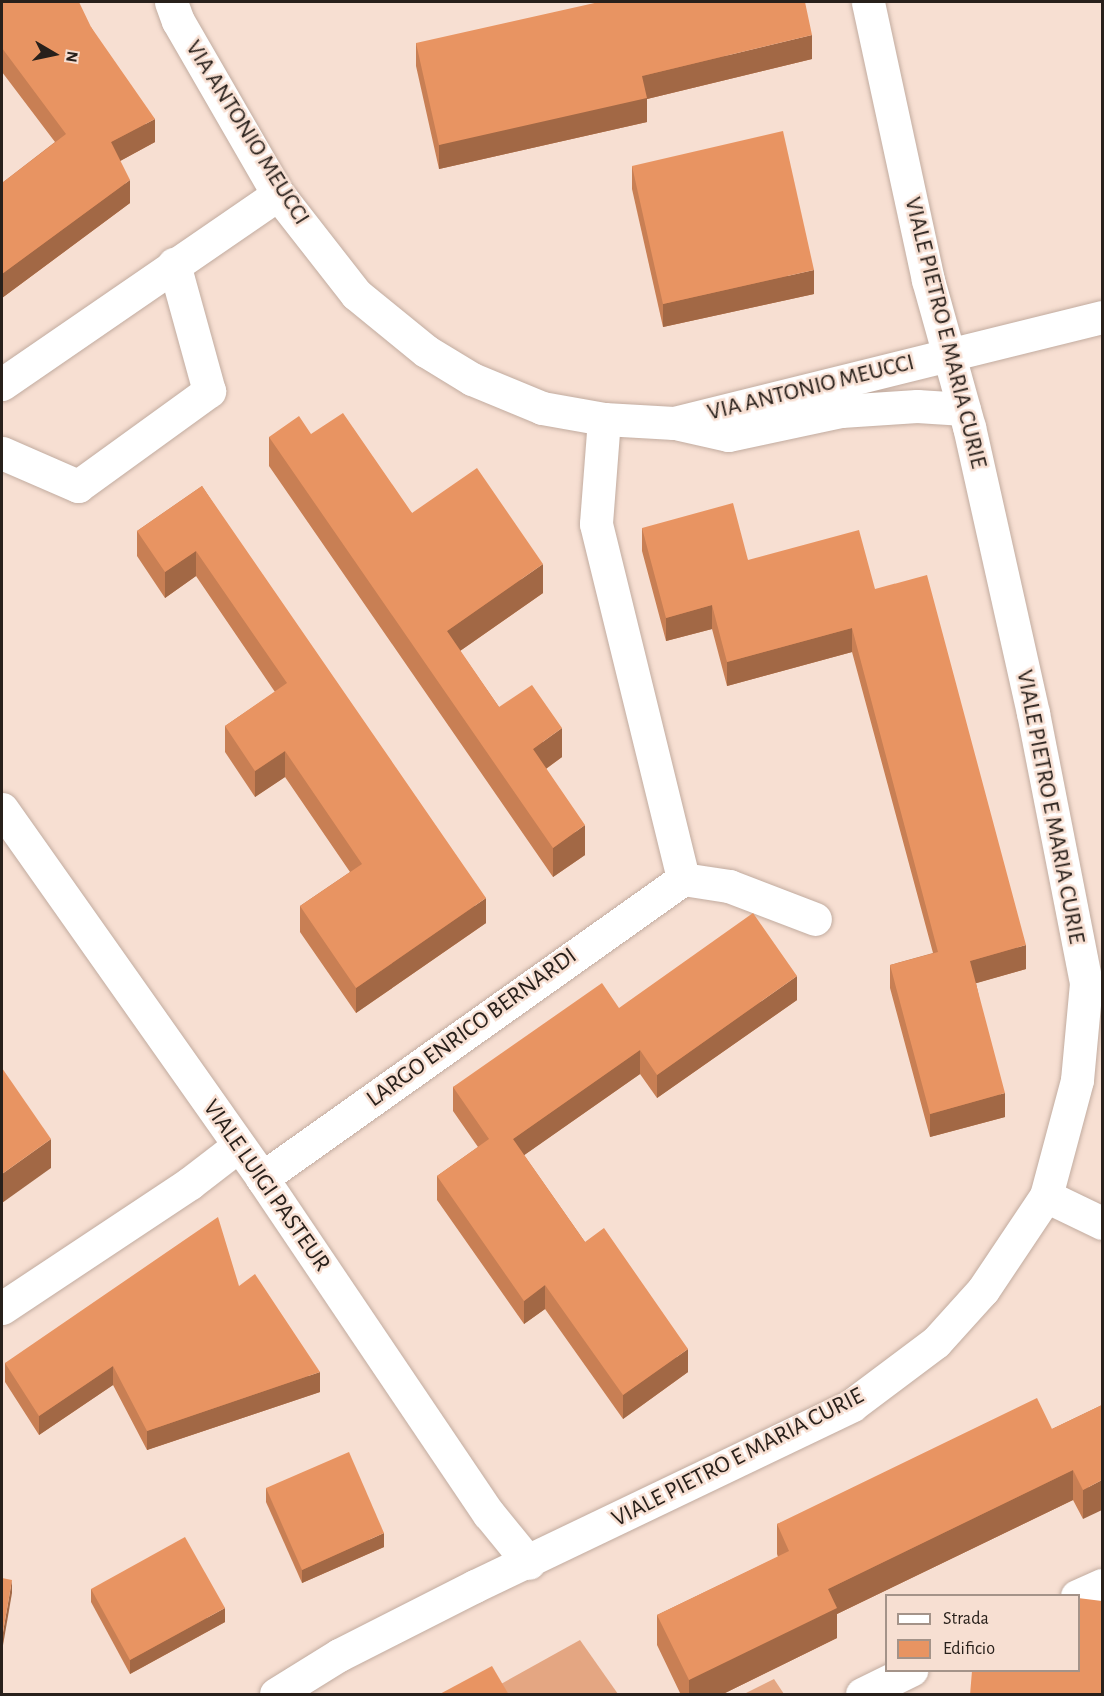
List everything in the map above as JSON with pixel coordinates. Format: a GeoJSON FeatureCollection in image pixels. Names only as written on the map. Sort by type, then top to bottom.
{"type":"FeatureCollection","features":[{"type":"Feature","properties":{"kind":"street","name":"VIA ANTONIO MEUCCI"},"geometry":{"type":"LineString","coordinates":[[171,2],[178,21],[278,194],[356,294],[426,351],[508,396],[542,408],[604,418],[674,423],[728,435],[841,411],[917,406],[964,409]]}},
{"type":"Feature","properties":{"kind":"street","name":"VIALE PIETRO E MARIA CURIE"},"geometry":{"type":"LineString","coordinates":[[276,1695],[339,1655],[852,1405],[936,1342],[983,1290],[1046,1196],[1077,1080],[1086,983],[1030,701],[964,409],[928,280],[868,2]]}},
{"type":"Feature","properties":{"kind":"street"},"geometry":{"type":"LineString","coordinates":[[2,384],[278,194]]}},
{"type":"Feature","properties":{"kind":"street"},"geometry":{"type":"LineString","coordinates":[[2,453],[78,486],[209,391],[174,264]]}},
{"type":"Feature","properties":{"kind":"street","name":"VIA ANTONIO MEUCCI"},"geometry":{"type":"LineString","coordinates":[[674,423],[948,353],[1102,317]]}},
{"type":"Feature","properties":{"kind":"street"},"geometry":{"type":"LineString","coordinates":[[604,418],[596,524],[682,879],[729,886],[815,919]]}},
{"type":"Feature","properties":{"kind":"street","name":"VIALE LUIGI PASTEUR"},"geometry":{"type":"LineString","coordinates":[[2,809],[262,1178],[489,1514],[529,1563]]}},
{"type":"Feature","properties":{"kind":"street","name":"LARGO ENRICO BERNARDI"},"geometry":{"type":"LineString","coordinates":[[262,1178],[682,879]]}},
{"type":"Feature","properties":{"kind":"street"},"geometry":{"type":"LineString","coordinates":[[2,1308],[190,1183],[238,1146]]}},
{"type":"Feature","properties":{"kind":"street"},"geometry":{"type":"LineString","coordinates":[[1046,1196],[1102,1223]]}},
{"type":"Feature","properties":{"kind":"street"},"geometry":{"type":"LineString","coordinates":[[1080,1595],[1102,1585]]}},
{"type":"Feature","properties":{"kind":"street"},"geometry":{"type":"LineString","coordinates":[[862,1695],[909,1672]]}},
{"type":"Feature","properties":{"kind":"shaded area"},"geometry":{"type":"Polygon","coordinates":[[[580,1640],[618,1694],[495,1694],[492,1689],[580,1640]]]}},
{"type":"Feature","properties":{"kind":"shaded area"},"geometry":{"type":"Polygon","coordinates":[[[774,1679],[784,1694],[744,1694],[774,1679]]]}},
{"type":"Feature","properties":{"kind":"building"},"geometry":{"type":"Polygon","coordinates":[[[2,2],[79,2],[91,27],[155,119],[111,142],[130,180],[2,274],[2,183],[66,134],[2,48],[2,2]]]}},
{"type":"Feature","properties":{"kind":"building"},"geometry":{"type":"Polygon","coordinates":[[[599,2],[805,2],[812,35],[642,76],[647,98],[439,145],[416,43],[599,2]]]}},
{"type":"Feature","properties":{"kind":"building"},"geometry":{"type":"Polygon","coordinates":[[[783,131],[814,270],[663,304],[632,166],[783,131]]]}},
{"type":"Feature","properties":{"kind":"building"},"geometry":{"type":"Polygon","coordinates":[[[343,413],[412,513],[477,468],[543,564],[447,631],[499,707],[532,685],[562,728],[533,749],[585,825],[553,848],[269,437],[299,416],[311,434],[343,413]]]}},
{"type":"Feature","properties":{"kind":"building"},"geometry":{"type":"Polygon","coordinates":[[[202,486],[486,898],[356,988],[300,906],[362,864],[285,751],[255,771],[225,726],[287,683],[196,551],[165,572],[137,531],[202,486]]]}},
{"type":"Feature","properties":{"kind":"building"},"geometry":{"type":"Polygon","coordinates":[[[733,503],[748,560],[859,530],[875,589],[927,575],[1026,945],[970,961],[1005,1093],[930,1114],[890,965],[938,952],[852,628],[727,662],[712,605],[666,618],[642,528],[733,503]]]}},
{"type":"Feature","properties":{"kind":"building"},"geometry":{"type":"Polygon","coordinates":[[[753,913],[797,976],[657,1075],[640,1050],[513,1139],[585,1242],[604,1228],[688,1349],[623,1395],[545,1285],[524,1301],[437,1176],[489,1139],[453,1087],[602,983],[619,1008],[753,913]]]}},
{"type":"Feature","properties":{"kind":"building"},"geometry":{"type":"Polygon","coordinates":[[[2,1068],[51,1139],[2,1174],[2,1068]]]}},
{"type":"Feature","properties":{"kind":"building"},"geometry":{"type":"Polygon","coordinates":[[[218,1217],[239,1286],[255,1274],[320,1372],[147,1431],[113,1366],[39,1416],[5,1363],[218,1217]]]}},
{"type":"Feature","properties":{"kind":"building"},"geometry":{"type":"Polygon","coordinates":[[[1037,1398],[1052,1429],[1102,1405],[1102,1480],[1083,1490],[1073,1470],[828,1589],[837,1608],[689,1680],[657,1615],[789,1551],[777,1524],[1037,1398]]]}},
{"type":"Feature","properties":{"kind":"building"},"geometry":{"type":"Polygon","coordinates":[[[349,1452],[384,1533],[302,1570],[266,1488],[349,1452]]]}},
{"type":"Feature","properties":{"kind":"building"},"geometry":{"type":"Polygon","coordinates":[[[185,1537],[225,1608],[130,1660],[91,1589],[185,1537]]]}},
{"type":"Feature","properties":{"kind":"building"},"geometry":{"type":"Polygon","coordinates":[[[2,1578],[12,1580],[2,1638],[2,1578]]]}},
{"type":"Feature","properties":{"kind":"building"},"geometry":{"type":"Polygon","coordinates":[[[1080,1598],[1102,1601],[1102,1695],[970,1695],[972,1672],[1080,1672],[1080,1598]]]}},
{"type":"Feature","properties":{"kind":"building"},"geometry":{"type":"Polygon","coordinates":[[[492,1666],[509,1695],[438,1695],[492,1666]]]}}]}
